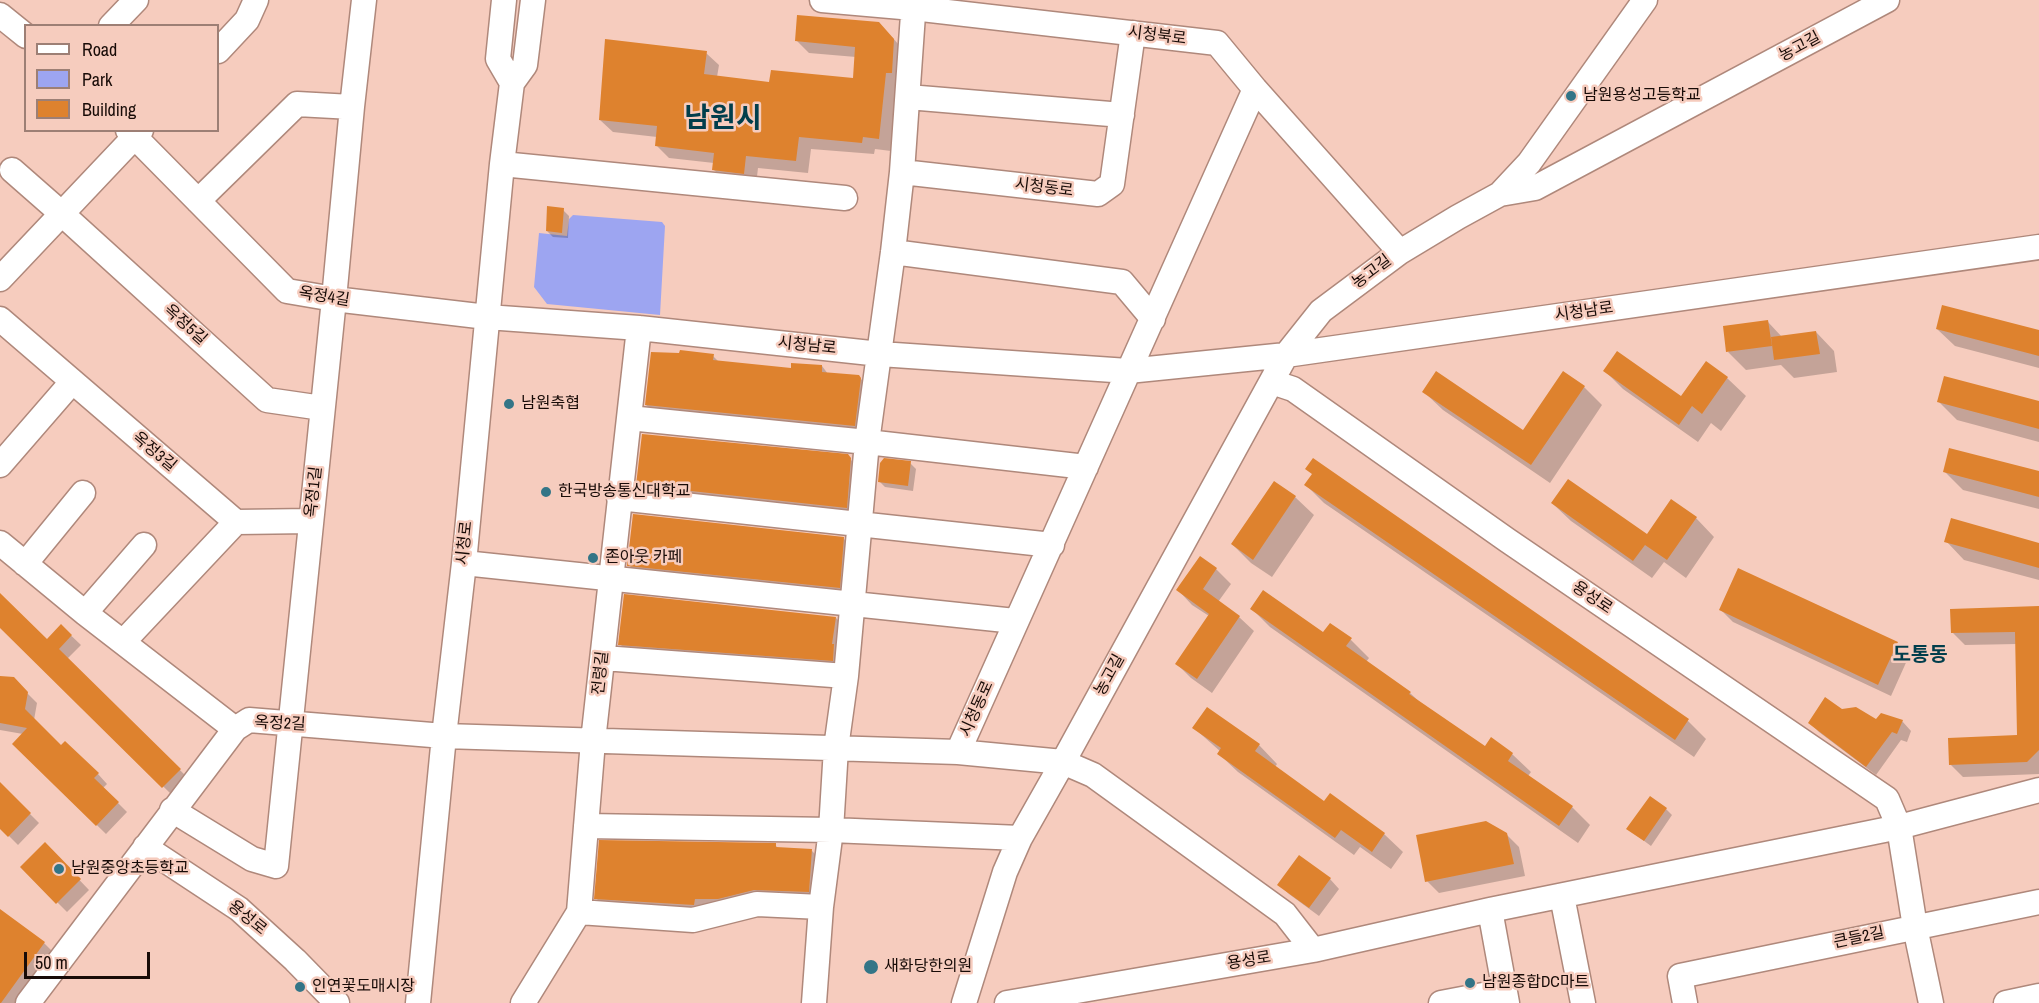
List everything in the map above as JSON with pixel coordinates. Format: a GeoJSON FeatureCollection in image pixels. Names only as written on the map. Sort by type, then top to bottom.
{"type":"FeatureCollection","features":[{"type":"Feature","properties":{"kind":"street"},"geometry":{"type":"LineString","coordinates":[[11,0],[0,14],[24,34]]}},
{"type":"Feature","properties":{"kind":"street"},"geometry":{"type":"LineString","coordinates":[[113,24],[136,0]]}},
{"type":"Feature","properties":{"kind":"street"},"geometry":{"type":"LineString","coordinates":[[219,50],[247,20],[256,0]]}},
{"type":"Feature","properties":{"kind":"street","name":"옥정1길"},"geometry":{"type":"LineString","coordinates":[[172,810],[252,860],[276,866],[364,0]]}},
{"type":"Feature","properties":{"kind":"street"},"geometry":{"type":"LineString","coordinates":[[504,0],[498,59],[512,83]]}},
{"type":"Feature","properties":{"kind":"street","name":"시청로"},"geometry":{"type":"LineString","coordinates":[[418,1003],[444,736],[464,563],[502,164],[512,83],[525,65],[533,0]]}},
{"type":"Feature","properties":{"kind":"street","name":"시청북로"},"geometry":{"type":"LineString","coordinates":[[822,0],[1021,10],[1133,33],[1217,43],[1400,252]]}},
{"type":"Feature","properties":{"kind":"street"},"geometry":{"type":"LineString","coordinates":[[1500,194],[1529,163],[1645,0]]}},
{"type":"Feature","properties":{"kind":"street","name":"농고길"},"geometry":{"type":"LineString","coordinates":[[964,1003],[1005,872],[1020,838],[1286,355],[1321,311],[1400,252],[1500,194],[1535,188],[1887,0]]}},
{"type":"Feature","properties":{"kind":"street"},"geometry":{"type":"LineString","coordinates":[[814,1003],[821,907],[831,830],[836,748],[846,676],[867,442],[902,172],[913,4]]}},
{"type":"Feature","properties":{"kind":"street","name":"시청동로"},"geometry":{"type":"LineString","coordinates":[[902,172],[1098,194],[1113,184],[1133,33]]}},
{"type":"Feature","properties":{"kind":"street"},"geometry":{"type":"LineString","coordinates":[[1128,371],[1255,89]]}},
{"type":"Feature","properties":{"kind":"street"},"geometry":{"type":"LineString","coordinates":[[908,97],[1122,115]]}},
{"type":"Feature","properties":{"kind":"street"},"geometry":{"type":"LineString","coordinates":[[198,201],[297,104],[352,107]]}},
{"type":"Feature","properties":{"kind":"street"},"geometry":{"type":"LineString","coordinates":[[0,279],[134,133]]}},
{"type":"Feature","properties":{"kind":"street","name":"옥정4길"},"geometry":{"type":"LineString","coordinates":[[134,133],[287,291],[334,299],[487,316]]}},
{"type":"Feature","properties":{"kind":"street"},"geometry":{"type":"LineString","coordinates":[[502,164],[845,198]]}},
{"type":"Feature","properties":{"kind":"street","name":"옥정5길"},"geometry":{"type":"LineString","coordinates":[[12,170],[267,400],[322,408]]}},
{"type":"Feature","properties":{"kind":"street","name":"시청남로"},"geometry":{"type":"LineString","coordinates":[[487,316],[639,328],[880,354],[1128,371],[1286,355],[2039,247]]}},
{"type":"Feature","properties":{"kind":"street"},"geometry":{"type":"LineString","coordinates":[[893,252],[1122,282],[1153,319]]}},
{"type":"Feature","properties":{"kind":"street","name":"전령길"},"geometry":{"type":"LineString","coordinates":[[523,1003],[579,912],[593,741],[639,328]]}},
{"type":"Feature","properties":{"kind":"street","name":"옥정3길"},"geometry":{"type":"LineString","coordinates":[[4,332],[72,382],[236,522]]}},
{"type":"Feature","properties":{"kind":"street","name":"시청동로"},"geometry":{"type":"LineString","coordinates":[[593,741],[958,752],[1128,371]]}},
{"type":"Feature","properties":{"kind":"street"},"geometry":{"type":"LineString","coordinates":[[0,465],[72,382]]}},
{"type":"Feature","properties":{"kind":"street","name":"용성로"},"geometry":{"type":"LineString","coordinates":[[1272,382],[1293,389],[1507,540],[1887,800],[1899,827]]}},
{"type":"Feature","properties":{"kind":"street"},"geometry":{"type":"LineString","coordinates":[[629,418],[1086,467]]}},
{"type":"Feature","properties":{"kind":"street"},"geometry":{"type":"LineString","coordinates":[[25,564],[82,493]]}},
{"type":"Feature","properties":{"kind":"street"},"geometry":{"type":"LineString","coordinates":[[619,498],[860,522],[1052,545]]}},
{"type":"Feature","properties":{"kind":"street"},"geometry":{"type":"LineString","coordinates":[[124,641],[236,522],[311,521]]}},
{"type":"Feature","properties":{"kind":"street","name":"옥정2길"},"geometry":{"type":"LineString","coordinates":[[0,543],[85,613],[235,729],[249,720],[444,736],[593,741]]}},
{"type":"Feature","properties":{"kind":"street"},"geometry":{"type":"LineString","coordinates":[[85,613],[144,545]]}},
{"type":"Feature","properties":{"kind":"street"},"geometry":{"type":"LineString","coordinates":[[464,563],[1015,621]]}},
{"type":"Feature","properties":{"kind":"street"},"geometry":{"type":"LineString","coordinates":[[603,658],[846,676]]}},
{"type":"Feature","properties":{"kind":"street"},"geometry":{"type":"LineString","coordinates":[[28,1003],[235,729]]}},
{"type":"Feature","properties":{"kind":"street"},"geometry":{"type":"LineString","coordinates":[[958,752],[1062,762],[1093,775],[1285,914],[1313,950]]}},
{"type":"Feature","properties":{"kind":"street","name":"용성로"},"geometry":{"type":"LineString","coordinates":[[1007,1003],[1103,994],[1490,910],[1899,827],[2039,790]]}},
{"type":"Feature","properties":{"kind":"street"},"geometry":{"type":"LineString","coordinates":[[586,826],[831,830],[1020,838]]}},
{"type":"Feature","properties":{"kind":"street"},"geometry":{"type":"LineString","coordinates":[[1899,827],[1915,927],[1931,1003]]}},
{"type":"Feature","properties":{"kind":"street","name":"용성로"},"geometry":{"type":"LineString","coordinates":[[144,847],[238,909],[295,960],[337,1003]]}},
{"type":"Feature","properties":{"kind":"street"},"geometry":{"type":"LineString","coordinates":[[1562,896],[1583,1003]]}},
{"type":"Feature","properties":{"kind":"street","name":"큰들2길"},"geometry":{"type":"LineString","coordinates":[[1685,1003],[1680,976],[2039,902]]}},
{"type":"Feature","properties":{"kind":"street"},"geometry":{"type":"LineString","coordinates":[[579,912],[693,920],[757,904],[821,907]]}},
{"type":"Feature","properties":{"kind":"street"},"geometry":{"type":"LineString","coordinates":[[1441,1003],[1505,997],[1490,910]]}},
{"type":"Feature","properties":{"kind":"street"},"geometry":{"type":"LineString","coordinates":[[2006,1003],[2039,996]]}},
{"type":"Feature","properties":{"kind":"green space"},"geometry":{"type":"Polygon","coordinates":[[[573,215],[662,222],[665,226],[660,315],[547,304],[534,287],[539,233],[567,236],[569,219],[573,215]]]}},
{"type":"Feature","properties":{"kind":"building"},"geometry":{"type":"Polygon","coordinates":[[[797,15],[879,22],[894,39],[892,73],[886,73],[879,139],[863,137],[862,143],[799,137],[796,161],[746,156],[744,174],[712,170],[714,153],[655,146],[657,126],[599,120],[605,39],[707,51],[704,74],[769,82],[771,70],[853,78],[855,47],[795,41],[797,15]]]}},
{"type":"Feature","properties":{"kind":"building"},"geometry":{"type":"Polygon","coordinates":[[[547,206],[564,208],[562,233],[546,231],[547,206]]]}},
{"type":"Feature","properties":{"kind":"building"},"geometry":{"type":"Polygon","coordinates":[[[1942,305],[2039,330],[2039,356],[1936,329],[1942,305]]]}},
{"type":"Feature","properties":{"kind":"building"},"geometry":{"type":"Polygon","coordinates":[[[1768,320],[1772,346],[1726,352],[1723,326],[1768,320]]]}},
{"type":"Feature","properties":{"kind":"building"},"geometry":{"type":"Polygon","coordinates":[[[1816,331],[1820,354],[1774,360],[1771,337],[1816,331]]]}},
{"type":"Feature","properties":{"kind":"building"},"geometry":{"type":"Polygon","coordinates":[[[680,350],[714,354],[713,360],[791,368],[791,363],[822,365],[822,372],[859,375],[861,378],[855,426],[645,405],[651,352],[679,353],[680,350]]]}},
{"type":"Feature","properties":{"kind":"building"},"geometry":{"type":"Polygon","coordinates":[[[1617,351],[1681,396],[1706,361],[1728,377],[1702,414],[1692,406],[1679,425],[1603,371],[1617,351]]]}},
{"type":"Feature","properties":{"kind":"building"},"geometry":{"type":"Polygon","coordinates":[[[1436,371],[1523,430],[1563,371],[1585,386],[1531,465],[1422,392],[1436,371]]]}},
{"type":"Feature","properties":{"kind":"building"},"geometry":{"type":"Polygon","coordinates":[[[1944,376],[2039,401],[2039,429],[1937,402],[1944,376]]]}},
{"type":"Feature","properties":{"kind":"building"},"geometry":{"type":"Polygon","coordinates":[[[642,434],[848,454],[851,458],[847,508],[636,485],[642,434]]]}},
{"type":"Feature","properties":{"kind":"building"},"geometry":{"type":"Polygon","coordinates":[[[1949,448],[2039,471],[2039,497],[1943,472],[1949,448]]]}},
{"type":"Feature","properties":{"kind":"building"},"geometry":{"type":"Polygon","coordinates":[[[884,458],[911,461],[908,486],[878,482],[880,463],[884,458]]]}},
{"type":"Feature","properties":{"kind":"building"},"geometry":{"type":"Polygon","coordinates":[[[1313,458],[1689,719],[1675,740],[1304,485],[1312,474],[1305,469],[1313,458]]]}},
{"type":"Feature","properties":{"kind":"building"},"geometry":{"type":"Polygon","coordinates":[[[1568,479],[1647,534],[1671,499],[1697,517],[1667,560],[1645,545],[1633,561],[1551,503],[1568,479]]]}},
{"type":"Feature","properties":{"kind":"building"},"geometry":{"type":"Polygon","coordinates":[[[1274,481],[1296,496],[1253,560],[1231,544],[1274,481]]]}},
{"type":"Feature","properties":{"kind":"building"},"geometry":{"type":"Polygon","coordinates":[[[633,514],[844,537],[840,588],[627,566],[633,514]]]}},
{"type":"Feature","properties":{"kind":"building"},"geometry":{"type":"Polygon","coordinates":[[[1951,518],[2039,543],[2039,568],[1944,542],[1951,518]]]}},
{"type":"Feature","properties":{"kind":"building"},"geometry":{"type":"Polygon","coordinates":[[[1200,556],[1217,568],[1203,589],[1240,616],[1197,679],[1175,664],[1209,614],[1176,590],[1200,556]]]}},
{"type":"Feature","properties":{"kind":"building"},"geometry":{"type":"Polygon","coordinates":[[[1738,568],[1898,642],[1878,685],[1719,610],[1738,568]]]}},
{"type":"Feature","properties":{"kind":"building"},"geometry":{"type":"Polygon","coordinates":[[[1263,590],[1323,632],[1330,623],[1352,638],[1346,646],[1411,692],[1409,694],[1485,746],[1491,737],[1513,753],[1508,761],[1573,806],[1559,826],[1250,609],[1263,590]]]}},
{"type":"Feature","properties":{"kind":"building"},"geometry":{"type":"Polygon","coordinates":[[[0,593],[47,639],[61,624],[72,635],[59,649],[181,769],[162,788],[0,628],[0,593]]]}},
{"type":"Feature","properties":{"kind":"building"},"geometry":{"type":"Polygon","coordinates":[[[624,594],[836,617],[832,644],[834,644],[833,661],[618,645],[624,594]]]}},
{"type":"Feature","properties":{"kind":"building"},"geometry":{"type":"Polygon","coordinates":[[[2039,606],[2039,750],[2027,762],[1949,765],[1948,738],[2017,735],[2015,632],[1951,633],[1950,609],[2039,606]]]}},
{"type":"Feature","properties":{"kind":"building"},"geometry":{"type":"Polygon","coordinates":[[[0,676],[14,677],[28,692],[25,709],[61,745],[65,741],[99,773],[94,778],[119,802],[96,826],[12,744],[27,728],[0,723],[0,676]]]}},
{"type":"Feature","properties":{"kind":"building"},"geometry":{"type":"Polygon","coordinates":[[[1825,697],[1842,709],[1856,707],[1876,719],[1881,713],[1903,720],[1897,734],[1892,732],[1866,767],[1808,723],[1825,697]]]}},
{"type":"Feature","properties":{"kind":"building"},"geometry":{"type":"Polygon","coordinates":[[[1207,707],[1260,744],[1255,751],[1324,801],[1330,793],[1385,833],[1372,852],[1341,830],[1335,838],[1217,754],[1221,748],[1192,728],[1207,707]]]}},
{"type":"Feature","properties":{"kind":"building"},"geometry":{"type":"Polygon","coordinates":[[[0,782],[31,813],[8,837],[0,829],[0,782]]]}},
{"type":"Feature","properties":{"kind":"building"},"geometry":{"type":"Polygon","coordinates":[[[1650,796],[1667,808],[1644,841],[1626,829],[1650,796]]]}},
{"type":"Feature","properties":{"kind":"building"},"geometry":{"type":"Polygon","coordinates":[[[1486,821],[1507,833],[1514,864],[1425,882],[1416,835],[1486,821]]]}},
{"type":"Feature","properties":{"kind":"building"},"geometry":{"type":"Polygon","coordinates":[[[599,840],[776,843],[776,847],[812,849],[809,892],[754,890],[718,899],[695,899],[694,905],[594,899],[599,840]]]}},
{"type":"Feature","properties":{"kind":"building"},"geometry":{"type":"Polygon","coordinates":[[[45,842],[81,879],[56,904],[20,867],[45,842]]]}},
{"type":"Feature","properties":{"kind":"building"},"geometry":{"type":"Polygon","coordinates":[[[1299,855],[1331,878],[1309,908],[1277,885],[1299,855]]]}},
{"type":"Feature","properties":{"kind":"building"},"geometry":{"type":"Polygon","coordinates":[[[0,909],[45,942],[1,1003],[0,1003],[0,909]]]}},
{"type":"Feature","properties":{"kind":"place","name":"남원용성고등학교"},"geometry":{"type":"Point","coordinates":[1571,96]}},
{"type":"Feature","properties":{"kind":"place","name":"남원축협"},"geometry":{"type":"Point","coordinates":[509,404]}},
{"type":"Feature","properties":{"kind":"place","name":"한국방송통신대학교"},"geometry":{"type":"Point","coordinates":[546,492]}},
{"type":"Feature","properties":{"kind":"place","name":"존아웃 카페"},"geometry":{"type":"Point","coordinates":[593,558]}},
{"type":"Feature","properties":{"kind":"place","name":"남원중앙초등학교"},"geometry":{"type":"Point","coordinates":[59,869]}},
{"type":"Feature","properties":{"kind":"place","name":"새화당한의원"},"geometry":{"type":"Point","coordinates":[871,967]}},
{"type":"Feature","properties":{"kind":"place","name":"남원종합DC마트"},"geometry":{"type":"Point","coordinates":[1470,983]}},
{"type":"Feature","properties":{"kind":"place","name":"인연꽃도매시장"},"geometry":{"type":"Point","coordinates":[300,987]}},
{"type":"Feature","properties":{"kind":"district","name":"남원시"},"geometry":{"type":"Point","coordinates":[723,119]}},
{"type":"Feature","properties":{"kind":"district","name":"도통동"},"geometry":{"type":"Point","coordinates":[1920,656]}}]}
